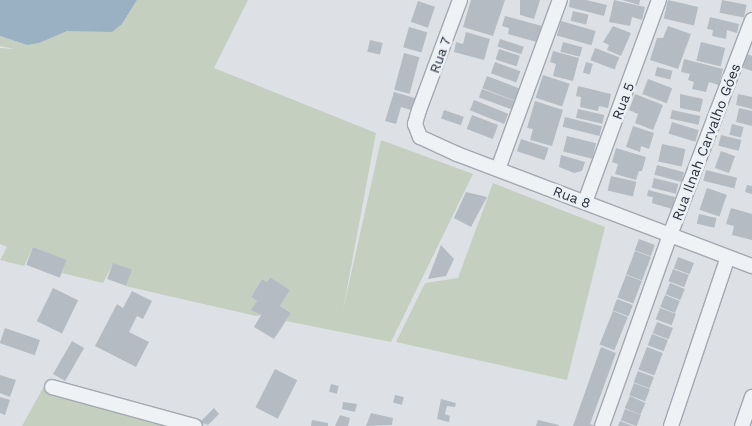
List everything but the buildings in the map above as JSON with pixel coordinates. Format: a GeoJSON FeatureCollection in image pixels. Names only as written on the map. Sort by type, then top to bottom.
{"type":"FeatureCollection","features":[{"type":"Feature","properties":{"kind":"street","name":"Rua 7"},"geometry":{"type":"LineString","coordinates":[[419,110],[460,0]]}},
{"type":"Feature","properties":{"kind":"street"},"geometry":{"type":"LineString","coordinates":[[498,169],[560,0]]}},
{"type":"Feature","properties":{"kind":"street","name":"Rua 5"},"geometry":{"type":"LineString","coordinates":[[585,202],[659,0]]}},
{"type":"Feature","properties":{"kind":"street","name":"Rua Ilnah Carvalho Góes"},"geometry":{"type":"LineString","coordinates":[[602,426],[670,235],[752,20]]}},
{"type":"Feature","properties":{"kind":"street","name":"Rua 8"},"geometry":{"type":"LineString","coordinates":[[419,110],[416,130],[425,141],[752,266]]}},
{"type":"Feature","properties":{"kind":"street"},"geometry":{"type":"LineString","coordinates":[[671,426],[728,257]]}},
{"type":"Feature","properties":{"kind":"street"},"geometry":{"type":"LineString","coordinates":[[52,387],[195,426]]}},
{"type":"Feature","properties":{"kind":"street"},"geometry":{"type":"LineString","coordinates":[[742,426],[752,397]]}},
{"type":"Feature","properties":{"kind":"green space"},"geometry":{"type":"Polygon","coordinates":[[[137,0],[248,0],[214,68],[376,133],[343,310],[381,140],[473,174],[391,342],[286,321],[291,313],[280,306],[290,290],[270,277],[267,282],[262,279],[251,297],[257,301],[252,310],[261,315],[256,316],[125,286],[131,270],[113,264],[103,283],[62,273],[66,260],[33,247],[24,266],[0,260],[7,247],[0,244],[0,48],[14,49],[0,46],[0,36],[27,45],[39,43],[61,32],[122,24],[137,0]]]}},
{"type":"Feature","properties":{"kind":"green space"},"geometry":{"type":"Polygon","coordinates":[[[493,183],[605,227],[567,380],[396,342],[425,283],[458,278],[493,183]]]}},
{"type":"Feature","properties":{"kind":"green space"},"geometry":{"type":"Polygon","coordinates":[[[43,388],[186,426],[22,426],[43,388]]]}},
{"type":"Feature","properties":{"kind":"water"},"geometry":{"type":"Polygon","coordinates":[[[0,0],[137,0],[122,24],[112,32],[67,31],[39,43],[27,45],[0,36],[0,0]]]}}]}
